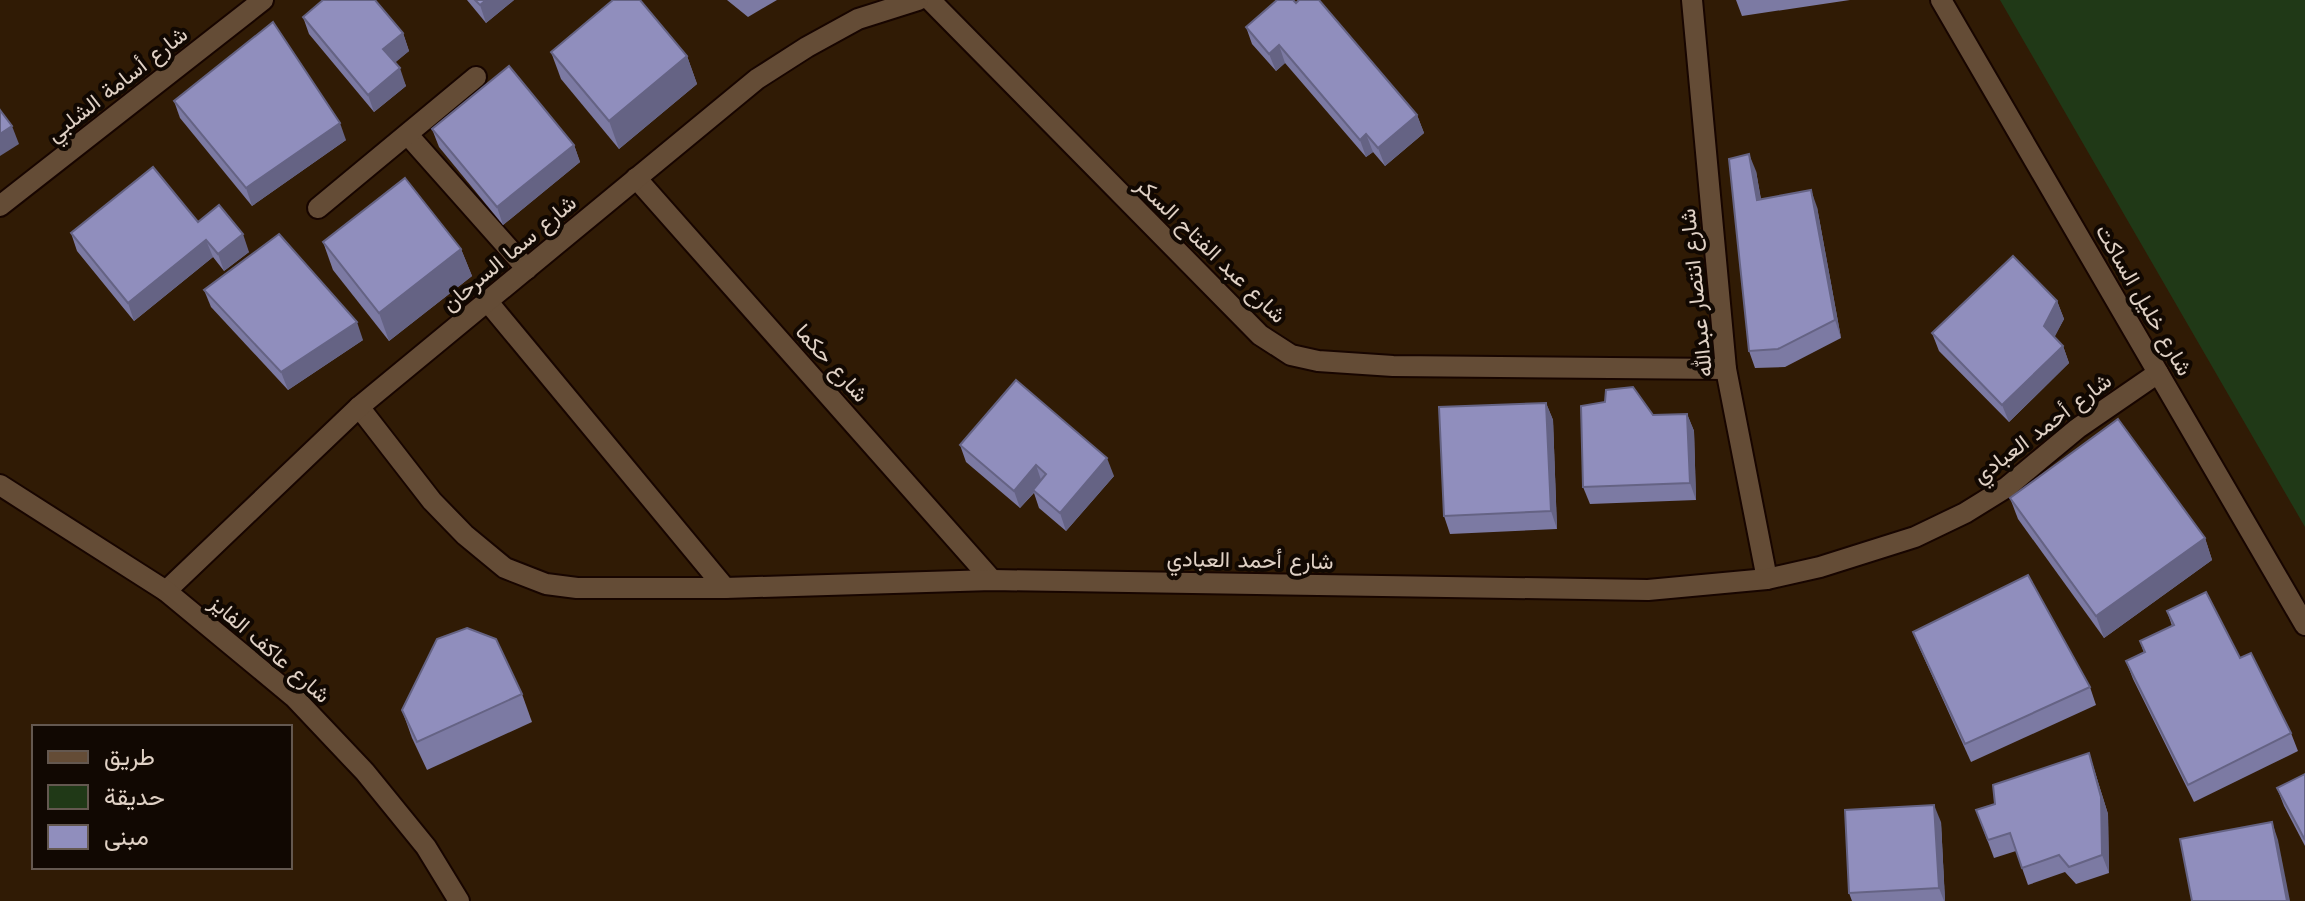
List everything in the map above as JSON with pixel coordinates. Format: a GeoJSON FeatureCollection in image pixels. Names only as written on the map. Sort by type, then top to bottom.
{"type":"FeatureCollection","features":[{"type":"Feature","properties":{"kind":"street","name":"شارع أسامة الشلبي"},"geometry":{"type":"LineString","coordinates":[[0,206],[263,0]]}},
{"type":"Feature","properties":{"kind":"street","name":"شارع سما السرحان"},"geometry":{"type":"LineString","coordinates":[[166,591],[359,407],[757,79],[858,19],[918,0]]}},
{"type":"Feature","properties":{"kind":"street","name":"شارع عبد الفتاح السكر"},"geometry":{"type":"LineString","coordinates":[[930,0],[1260,335],[1291,355],[1318,361],[1393,366],[1726,369]]}},
{"type":"Feature","properties":{"kind":"street","name":"شارع انتصار عبدالله"},"geometry":{"type":"LineString","coordinates":[[1692,0],[1726,369],[1767,579]]}},
{"type":"Feature","properties":{"kind":"street","name":"شارع خليل الساكت"},"geometry":{"type":"LineString","coordinates":[[1941,0],[2305,625]]}},
{"type":"Feature","properties":{"kind":"street"},"geometry":{"type":"LineString","coordinates":[[318,208],[476,77]]}},
{"type":"Feature","properties":{"kind":"street"},"geometry":{"type":"LineString","coordinates":[[408,135],[527,269]]}},
{"type":"Feature","properties":{"kind":"street","name":"شارع حكما"},"geometry":{"type":"LineString","coordinates":[[636,178],[992,580]]}},
{"type":"Feature","properties":{"kind":"street"},"geometry":{"type":"LineString","coordinates":[[488,302],[725,588]]}},
{"type":"Feature","properties":{"kind":"street","name":"شارع أحمد العبادي"},"geometry":{"type":"LineString","coordinates":[[359,407],[432,501],[465,535],[505,568],[546,584],[577,588],[725,588],[992,580],[1648,590],[1767,579],[1820,567],[1915,537],[1965,513],[2007,487],[2078,428],[2158,373]]}},
{"type":"Feature","properties":{"kind":"street","name":"شارع عاكف الفايز"},"geometry":{"type":"LineString","coordinates":[[1,487],[166,591],[304,707],[365,772],[426,847],[459,901]]}},
{"type":"Feature","properties":{"kind":"green space"},"geometry":{"type":"Polygon","coordinates":[[[2000,0],[2305,0],[2305,527],[2000,0]]]}},
{"type":"Feature","properties":{"kind":"building"},"geometry":{"type":"Polygon","coordinates":[[[323,0],[375,0],[403,33],[383,49],[400,68],[368,95],[303,17],[323,0]]]}},
{"type":"Feature","properties":{"kind":"building"},"geometry":{"type":"Polygon","coordinates":[[[613,0],[640,0],[687,56],[609,121],[551,52],[613,0]]]}},
{"type":"Feature","properties":{"kind":"building"},"geometry":{"type":"Polygon","coordinates":[[[1277,0],[1293,0],[1296,3],[1299,0],[1319,0],[1417,115],[1378,148],[1366,134],[1360,140],[1279,45],[1269,54],[1246,27],[1277,0]]]}},
{"type":"Feature","properties":{"kind":"building"},"geometry":{"type":"Polygon","coordinates":[[[273,22],[340,123],[246,188],[174,101],[273,22]]]}},
{"type":"Feature","properties":{"kind":"building"},"geometry":{"type":"Polygon","coordinates":[[[509,66],[574,145],[497,207],[432,129],[509,66]]]}},
{"type":"Feature","properties":{"kind":"building"},"geometry":{"type":"Polygon","coordinates":[[[0,110],[12,126],[0,134],[0,110]]]}},
{"type":"Feature","properties":{"kind":"building"},"geometry":{"type":"Polygon","coordinates":[[[1749,154],[1757,200],[1811,190],[1835,320],[1778,349],[1749,351],[1729,159],[1749,154]]]}},
{"type":"Feature","properties":{"kind":"building"},"geometry":{"type":"Polygon","coordinates":[[[153,167],[198,222],[219,205],[243,234],[218,254],[206,240],[128,303],[71,233],[153,167]]]}},
{"type":"Feature","properties":{"kind":"building"},"geometry":{"type":"Polygon","coordinates":[[[405,178],[461,249],[379,313],[323,242],[405,178]]]}},
{"type":"Feature","properties":{"kind":"building"},"geometry":{"type":"Polygon","coordinates":[[[279,234],[357,322],[281,372],[204,290],[279,234]]]}},
{"type":"Feature","properties":{"kind":"building"},"geometry":{"type":"Polygon","coordinates":[[[2013,256],[2057,301],[2044,326],[2063,346],[2002,405],[1932,333],[2013,256]]]}},
{"type":"Feature","properties":{"kind":"building"},"geometry":{"type":"Polygon","coordinates":[[[1016,380],[1107,458],[1060,513],[1033,490],[1046,474],[1036,465],[1014,491],[960,445],[1016,380]]]}},
{"type":"Feature","properties":{"kind":"building"},"geometry":{"type":"Polygon","coordinates":[[[1633,387],[1653,415],[1687,414],[1690,483],[1583,487],[1581,406],[1605,402],[1606,390],[1633,387]]]}},
{"type":"Feature","properties":{"kind":"building"},"geometry":{"type":"Polygon","coordinates":[[[1546,403],[1551,511],[1444,516],[1439,407],[1546,403]]]}},
{"type":"Feature","properties":{"kind":"building"},"geometry":{"type":"Polygon","coordinates":[[[2118,419],[2205,538],[2096,616],[2010,498],[2118,419]]]}},
{"type":"Feature","properties":{"kind":"building"},"geometry":{"type":"Polygon","coordinates":[[[2028,575],[2090,687],[1965,744],[1913,632],[2028,575]]]}},
{"type":"Feature","properties":{"kind":"building"},"geometry":{"type":"Polygon","coordinates":[[[2206,592],[2240,658],[2251,653],[2291,733],[2188,785],[2126,661],[2145,652],[2140,641],[2174,625],[2167,611],[2206,592]]]}},
{"type":"Feature","properties":{"kind":"building"},"geometry":{"type":"Polygon","coordinates":[[[467,628],[496,639],[522,694],[417,742],[402,710],[437,639],[467,628]]]}},
{"type":"Feature","properties":{"kind":"building"},"geometry":{"type":"Polygon","coordinates":[[[2089,753],[2101,797],[2102,855],[2069,867],[2059,855],[2022,868],[2010,833],[1988,840],[1976,810],[1995,804],[1993,785],[2089,753]]]}},
{"type":"Feature","properties":{"kind":"building"},"geometry":{"type":"Polygon","coordinates":[[[2305,774],[2305,840],[2277,788],[2305,774]]]}},
{"type":"Feature","properties":{"kind":"building"},"geometry":{"type":"Polygon","coordinates":[[[1934,805],[1939,888],[1849,893],[1845,810],[1934,805]]]}},
{"type":"Feature","properties":{"kind":"building"},"geometry":{"type":"Polygon","coordinates":[[[2272,822],[2287,901],[2192,901],[2180,839],[2272,822]]]}}]}
